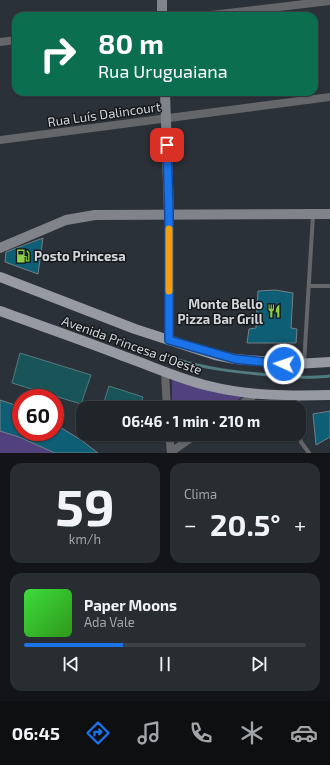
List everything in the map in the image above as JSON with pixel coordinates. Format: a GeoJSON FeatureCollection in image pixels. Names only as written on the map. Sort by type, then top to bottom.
{"type":"FeatureCollection","features":[{"type":"Feature","properties":{"kind":"main road"},"geometry":{"type":"LineString","coordinates":[[162,0],[162,12]]}},
{"type":"Feature","properties":{"kind":"main road"},"geometry":{"type":"LineString","coordinates":[[165,96],[169,214],[169,340]]}},
{"type":"Feature","properties":{"kind":"main road"},"geometry":{"type":"LineString","coordinates":[[0,248],[66,220],[80,216],[169,214],[330,214]]}},
{"type":"Feature","properties":{"kind":"main road","name":"Avenida Princesa d'Oeste"},"geometry":{"type":"LineString","coordinates":[[0,277],[128,326],[169,340],[235,359],[304,364],[330,362]]}},
{"type":"Feature","properties":{"kind":"main road","name":"Avenida Princesa d'Oeste"},"geometry":{"type":"LineString","coordinates":[[0,311],[125,356],[165,373],[209,386],[256,394],[297,396],[330,395]]}},
{"type":"Feature","properties":{"kind":"street"},"geometry":{"type":"LineString","coordinates":[[236,12],[330,1]]}},
{"type":"Feature","properties":{"kind":"street"},"geometry":{"type":"LineString","coordinates":[[0,42],[12,40]]}},
{"type":"Feature","properties":{"kind":"street","name":"Rua Luís Dalincourt"},"geometry":{"type":"LineString","coordinates":[[0,140],[330,97]]}},
{"type":"Feature","properties":{"kind":"street"},"geometry":{"type":"LineString","coordinates":[[165,373],[166,401]]}},
{"type":"Feature","properties":{"kind":"street"},"geometry":{"type":"LineString","coordinates":[[246,401],[256,394]]}},
{"type":"Feature","properties":{"kind":"street"},"geometry":{"type":"LineString","coordinates":[[170,441],[171,452],[187,441]]}},
{"type":"Feature","properties":{"kind":"lane"},"geometry":{"type":"LineString","coordinates":[[304,364],[313,214]]}},
{"type":"Feature","properties":{"kind":"lane"},"geometry":{"type":"LineString","coordinates":[[309,286],[330,286]]}},
{"type":"Feature","properties":{"kind":"lane"},"geometry":{"type":"LineString","coordinates":[[297,396],[297,401]]}},
{"type":"Feature","properties":{"kind":"lane"},"geometry":{"type":"LineString","coordinates":[[301,441],[309,453]]}},
{"type":"Feature","properties":{"kind":"shaded area"},"geometry":{"type":"Polygon","coordinates":[[[172,376],[248,393],[236,401],[172,401],[172,376]]]}},
{"type":"Feature","properties":{"kind":"shaded area"},"geometry":{"type":"Polygon","coordinates":[[[0,400],[12,418],[12,441],[64,441],[64,430],[76,437],[76,441],[82,441],[97,453],[0,453],[0,400]]]}},
{"type":"Feature","properties":{"kind":"water"},"geometry":{"type":"Polygon","coordinates":[[[20,353],[91,375],[82,401],[76,401],[76,402],[64,399],[64,389],[32,389],[12,383],[20,353]]]}},
{"type":"Feature","properties":{"kind":"water"},"geometry":{"type":"Polygon","coordinates":[[[109,386],[143,397],[142,401],[104,401],[109,386]]]}},
{"type":"Feature","properties":{"kind":"building","name":"Posto Princesa"},"geometry":{"type":"Polygon","coordinates":[[[43,238],[38,274],[5,262],[6,252],[43,238]]]}},
{"type":"Feature","properties":{"kind":"building","name":"Monte Bello Pizza Bar Grill"},"geometry":{"type":"Polygon","coordinates":[[[275,290],[293,293],[291,328],[297,329],[296,343],[247,343],[249,329],[256,328],[258,291],[275,290]]]}},
{"type":"Feature","properties":{"kind":"building"},"geometry":{"type":"Polygon","coordinates":[[[0,400],[12,404],[12,435],[0,431],[0,400]]]}},
{"type":"Feature","properties":{"kind":"building"},"geometry":{"type":"Polygon","coordinates":[[[330,411],[330,437],[316,445],[313,414],[330,411]]]}},
{"type":"Feature","properties":{"kind":"building"},"geometry":{"type":"Polygon","coordinates":[[[64,430],[76,437],[76,441],[82,441],[98,453],[55,453],[28,441],[64,441],[64,430]]]}},
{"type":"Feature","properties":{"kind":"waterway"},"geometry":{"type":"LineString","coordinates":[[175,359],[210,368],[245,373],[299,377],[330,376]]}},
{"type":"Feature","properties":{"kind":"slow traffic"},"geometry":{"type":"LineString","coordinates":[[169,229],[169,291]]}},
{"type":"Feature","properties":{"kind":"place","name":"Posto Princesa"},"geometry":{"type":"Point","coordinates":[23,256]}},
{"type":"Feature","properties":{"kind":"place","name":"Monte Bello Pizza Bar Grill"},"geometry":{"type":"Point","coordinates":[274,311]}},
{"type":"Feature","properties":{"kind":"route"},"geometry":{"type":"LineString","coordinates":[[167,145],[169,214],[169,340],[215,355],[235,359],[284,364]]}}]}
